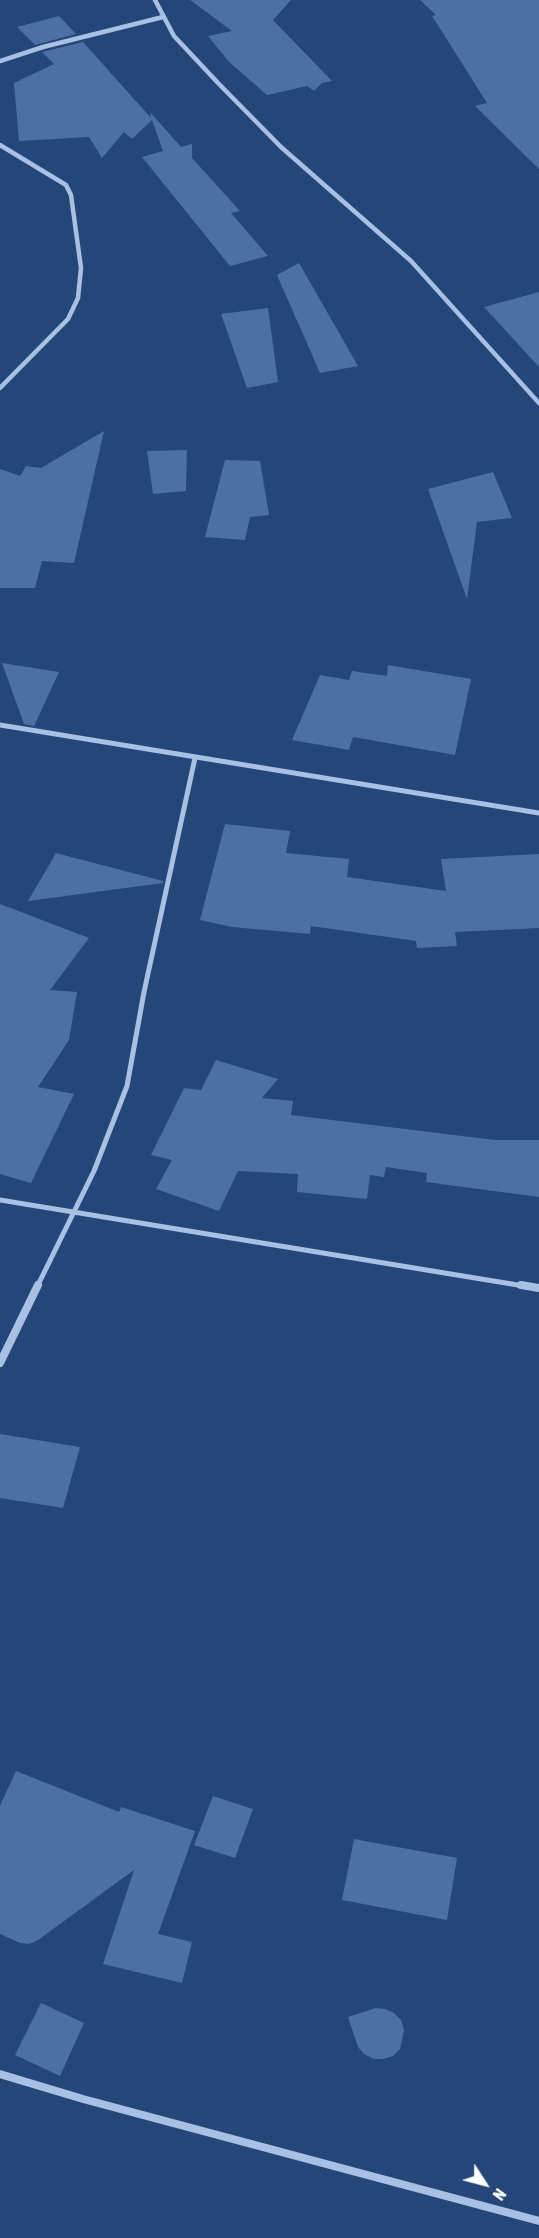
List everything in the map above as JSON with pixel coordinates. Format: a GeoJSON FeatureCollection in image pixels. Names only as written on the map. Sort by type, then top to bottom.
{"type":"FeatureCollection","features":[{"type":"Feature","properties":{"kind":"street"},"geometry":{"type":"LineString","coordinates":[[155,0],[174,36],[281,147],[411,261],[539,403]]}},
{"type":"Feature","properties":{"kind":"street"},"geometry":{"type":"LineString","coordinates":[[0,61],[43,47],[162,17]]}},
{"type":"Feature","properties":{"kind":"street"},"geometry":{"type":"LineString","coordinates":[[0,145],[66,185],[71,195],[81,268],[78,298],[68,319],[0,388]]}},
{"type":"Feature","properties":{"kind":"street"},"geometry":{"type":"LineString","coordinates":[[0,725],[539,813]]}},
{"type":"Feature","properties":{"kind":"street"},"geometry":{"type":"LineString","coordinates":[[0,1363],[94,1171],[127,1086],[144,993],[195,758]]}},
{"type":"Feature","properties":{"kind":"street"},"geometry":{"type":"LineString","coordinates":[[0,1200],[539,1288]]}},
{"type":"Feature","properties":{"kind":"street"},"geometry":{"type":"LineString","coordinates":[[0,2074],[83,2099],[539,2221]]}},
{"type":"Feature","properties":{"kind":"building"},"geometry":{"type":"Polygon","coordinates":[[[190,0],[291,0],[273,20],[332,81],[322,83],[314,91],[307,86],[267,95],[229,62],[208,36],[232,31],[190,0]]]}},
{"type":"Feature","properties":{"kind":"building"},"geometry":{"type":"Polygon","coordinates":[[[420,0],[539,0],[539,169],[475,106],[487,103],[432,16],[436,15],[420,0]]]}},
{"type":"Feature","properties":{"kind":"building"},"geometry":{"type":"Polygon","coordinates":[[[59,16],[76,34],[35,45],[17,27],[59,16]]]}},
{"type":"Feature","properties":{"kind":"building"},"geometry":{"type":"Polygon","coordinates":[[[83,42],[151,118],[150,112],[181,147],[192,144],[192,158],[240,211],[231,213],[268,256],[230,266],[142,157],[163,151],[152,120],[132,139],[124,132],[102,158],[89,137],[19,141],[14,83],[54,64],[42,52],[83,42]]]}},
{"type":"Feature","properties":{"kind":"building"},"geometry":{"type":"Polygon","coordinates":[[[299,263],[358,366],[320,373],[277,275],[299,263]]]}},
{"type":"Feature","properties":{"kind":"building"},"geometry":{"type":"Polygon","coordinates":[[[539,292],[539,367],[484,307],[539,292]]]}},
{"type":"Feature","properties":{"kind":"building"},"geometry":{"type":"Polygon","coordinates":[[[268,308],[278,382],[247,388],[221,314],[268,308]]]}},
{"type":"Feature","properties":{"kind":"building"},"geometry":{"type":"Polygon","coordinates":[[[104,431],[74,563],[42,561],[35,588],[0,588],[0,469],[20,476],[26,466],[41,468],[104,431]]]}},
{"type":"Feature","properties":{"kind":"building"},"geometry":{"type":"Polygon","coordinates":[[[187,450],[186,491],[153,494],[147,451],[187,450]]]}},
{"type":"Feature","properties":{"kind":"building"},"geometry":{"type":"Polygon","coordinates":[[[225,460],[260,461],[269,515],[250,517],[245,540],[205,537],[225,460]]]}},
{"type":"Feature","properties":{"kind":"building"},"geometry":{"type":"Polygon","coordinates":[[[493,472],[512,518],[477,522],[467,599],[428,489],[493,472]]]}},
{"type":"Feature","properties":{"kind":"building"},"geometry":{"type":"Polygon","coordinates":[[[2,663],[59,672],[34,726],[24,724],[2,663]]]}},
{"type":"Feature","properties":{"kind":"building"},"geometry":{"type":"Polygon","coordinates":[[[388,665],[471,679],[455,755],[353,737],[349,750],[292,740],[320,675],[349,680],[352,671],[387,676],[388,665]]]}},
{"type":"Feature","properties":{"kind":"building"},"geometry":{"type":"Polygon","coordinates":[[[225,824],[290,831],[286,853],[349,859],[347,877],[446,891],[441,859],[539,854],[539,928],[455,932],[457,946],[417,948],[416,941],[311,926],[310,934],[232,927],[200,920],[225,824]]]}},
{"type":"Feature","properties":{"kind":"building"},"geometry":{"type":"Polygon","coordinates":[[[56,853],[163,881],[163,883],[28,901],[56,853]]]}},
{"type":"Feature","properties":{"kind":"building"},"geometry":{"type":"Polygon","coordinates":[[[0,904],[89,938],[50,990],[77,992],[69,1040],[38,1087],[74,1094],[31,1183],[0,1174],[0,904]]]}},
{"type":"Feature","properties":{"kind":"building"},"geometry":{"type":"Polygon","coordinates":[[[216,1060],[278,1079],[262,1098],[293,1101],[291,1115],[495,1140],[539,1140],[539,1197],[426,1182],[427,1173],[386,1167],[384,1177],[370,1175],[367,1199],[297,1192],[298,1174],[238,1171],[219,1211],[156,1189],[172,1160],[151,1155],[184,1088],[201,1090],[216,1060]]]}},
{"type":"Feature","properties":{"kind":"building"},"geometry":{"type":"Polygon","coordinates":[[[0,1434],[80,1447],[63,1508],[0,1498],[0,1434]]]}},
{"type":"Feature","properties":{"kind":"building"},"geometry":{"type":"Polygon","coordinates":[[[16,1771],[119,1812],[121,1807],[195,1831],[158,1934],[192,1942],[182,1983],[103,1964],[134,1870],[38,1940],[29,1944],[20,1943],[0,1934],[0,1806],[16,1771]]]}},
{"type":"Feature","properties":{"kind":"building"},"geometry":{"type":"Polygon","coordinates":[[[213,1796],[253,1809],[235,1858],[194,1845],[213,1796]]]}},
{"type":"Feature","properties":{"kind":"building"},"geometry":{"type":"Polygon","coordinates":[[[354,1839],[457,1858],[447,1920],[342,1900],[354,1839]]]}},
{"type":"Feature","properties":{"kind":"building"},"geometry":{"type":"Polygon","coordinates":[[[41,2003],[84,2023],[60,2076],[15,2055],[41,2003]]]}},
{"type":"Feature","properties":{"kind":"building"},"geometry":{"type":"Polygon","coordinates":[[[376,2008],[394,2013],[401,2020],[404,2030],[400,2049],[393,2056],[383,2059],[374,2059],[364,2054],[358,2047],[348,2017],[376,2008]]]}}]}
